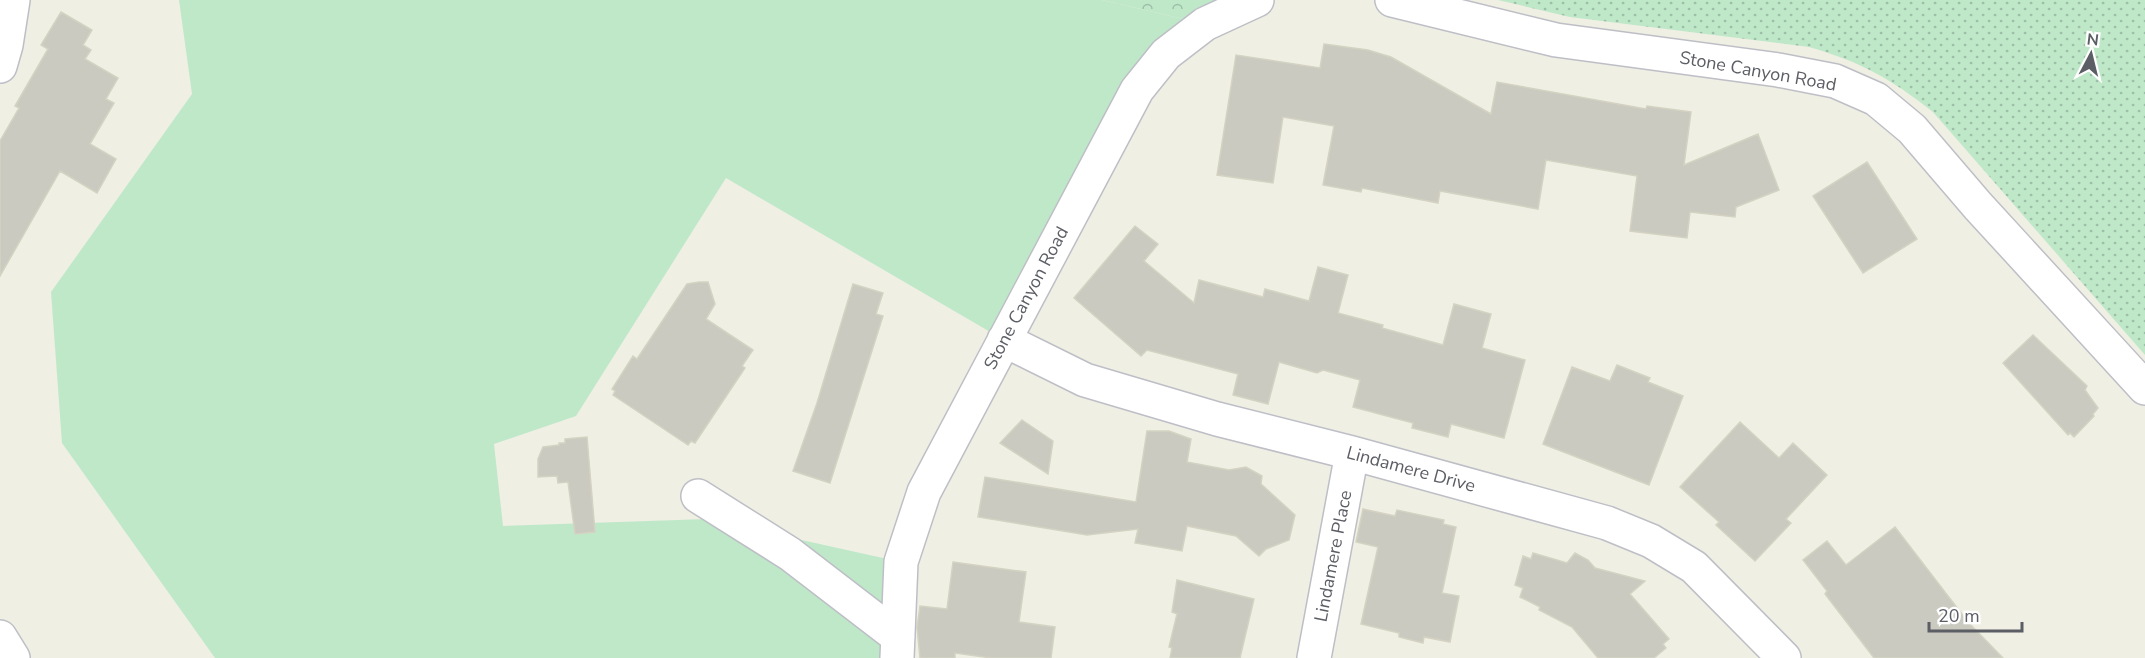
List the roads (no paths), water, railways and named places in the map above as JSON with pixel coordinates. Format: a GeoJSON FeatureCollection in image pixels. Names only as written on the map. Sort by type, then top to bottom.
{"type":"FeatureCollection","features":[{"type":"Feature","properties":{"kind":"street"},"geometry":{"type":"LineString","coordinates":[[0,66],[6,45],[13,0]]}},
{"type":"Feature","properties":{"kind":"street","name":"Stone Canyon Road"},"geometry":{"type":"LineString","coordinates":[[898,647],[901,562],[924,492],[1137,90],[1166,54],[1205,24],[1257,0]]}},
{"type":"Feature","properties":{"kind":"street","name":"Stone Canyon Road"},"geometry":{"type":"LineString","coordinates":[[1392,0],[1556,40],[1778,70],[1835,81],[1876,99],[1912,129],[1978,206],[2145,388]]}},
{"type":"Feature","properties":{"kind":"street","name":"Lindamere Drive"},"geometry":{"type":"LineString","coordinates":[[1004,340],[1085,380],[1217,419],[1352,453],[1607,523],[1651,541],[1694,567],[1784,658]]}},
{"type":"Feature","properties":{"kind":"street","name":"Lindamere Place"},"geometry":{"type":"LineString","coordinates":[[1314,658],[1352,453]]}},
{"type":"Feature","properties":{"kind":"street"},"geometry":{"type":"LineString","coordinates":[[698,496],[790,554],[898,647]]}},
{"type":"Feature","properties":{"kind":"street"},"geometry":{"type":"LineString","coordinates":[[0,638],[13,658]]}}]}
